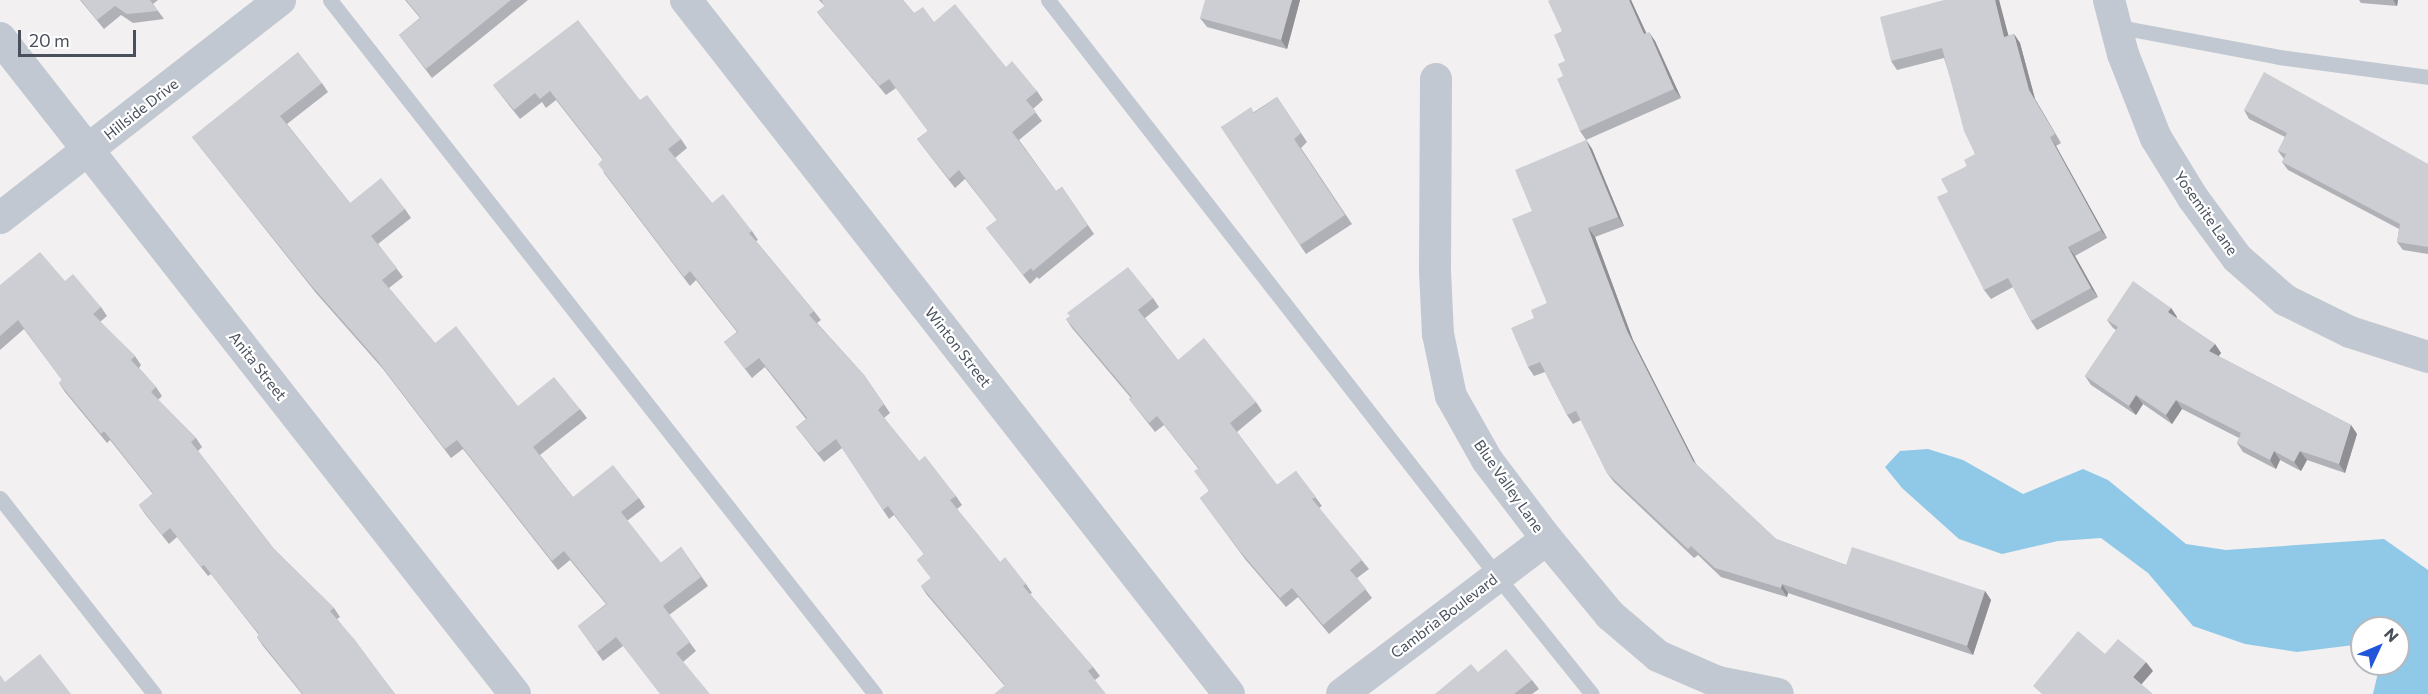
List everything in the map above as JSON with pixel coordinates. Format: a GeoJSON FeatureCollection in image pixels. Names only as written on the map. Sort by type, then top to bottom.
{"type":"FeatureCollection","features":[{"type":"Feature","properties":{"kind":"street","name":"Hillside Drive"},"geometry":{"type":"LineString","coordinates":[[0,218],[280,0]]}},
{"type":"Feature","properties":{"kind":"street","name":"Winton Street"},"geometry":{"type":"LineString","coordinates":[[686,0],[1229,694]]}},
{"type":"Feature","properties":{"kind":"street","name":"Yosemite Lane"},"geometry":{"type":"LineString","coordinates":[[2112,13],[2156,138],[2193,198],[2237,258],[2285,300],[2350,332],[2428,357]]}},
{"type":"Feature","properties":{"kind":"street","name":"Anita Street"},"geometry":{"type":"LineString","coordinates":[[0,38],[515,694]]}},
{"type":"Feature","properties":{"kind":"street","name":"Blue Valley Lane"},"geometry":{"type":"LineString","coordinates":[[1436,79],[1435,271],[1438,334],[1451,396],[1487,460],[1547,539],[1610,615],[1658,656],[1718,681],[1778,694]]}},
{"type":"Feature","properties":{"kind":"street","name":"Cambria Boulevard"},"geometry":{"type":"LineString","coordinates":[[1341,694],[1547,539]]}},
{"type":"Feature","properties":{"kind":"lane"},"geometry":{"type":"LineString","coordinates":[[330,0],[875,694]]}},
{"type":"Feature","properties":{"kind":"lane"},"geometry":{"type":"LineString","coordinates":[[1048,0],[1497,576],[1592,694]]}},
{"type":"Feature","properties":{"kind":"lane"},"geometry":{"type":"LineString","coordinates":[[2112,13],[2279,57],[2428,76]]}},
{"type":"Feature","properties":{"kind":"lane"},"geometry":{"type":"LineString","coordinates":[[0,498],[154,694]]}},
{"type":"Feature","properties":{"kind":"water"},"geometry":{"type":"Polygon","coordinates":[[[1928,449],[1963,460],[2023,494],[2083,469],[2108,480],[2186,544],[2226,550],[2384,539],[2428,570],[2428,694],[2373,694],[2377,676],[2410,676],[2410,616],[2350,616],[2350,645],[2297,652],[2245,644],[2193,626],[2148,573],[2101,538],[2058,541],[2002,554],[1959,539],[1902,488],[1885,467],[1900,451],[1928,449]]]}},
{"type":"Feature","properties":{"kind":"building"},"geometry":{"type":"Polygon","coordinates":[[[81,0],[150,0],[158,11],[127,14],[115,6],[97,20],[81,0]]]}},
{"type":"Feature","properties":{"kind":"building"},"geometry":{"type":"Polygon","coordinates":[[[406,0],[511,0],[426,69],[399,35],[421,18],[406,0]]]}},
{"type":"Feature","properties":{"kind":"building"},"geometry":{"type":"Polygon","coordinates":[[[821,0],[903,0],[914,13],[923,7],[934,22],[955,4],[1006,67],[1012,61],[1037,91],[1026,100],[1036,112],[1012,132],[1056,191],[1062,187],[1088,225],[1033,271],[1031,268],[1023,275],[986,228],[997,220],[959,170],[949,179],[917,139],[928,131],[889,79],[879,86],[817,12],[825,6],[821,0]]]}},
{"type":"Feature","properties":{"kind":"building"},"geometry":{"type":"Polygon","coordinates":[[[1205,0],[1292,0],[1281,40],[1200,18],[1205,0]]]}},
{"type":"Feature","properties":{"kind":"building"},"geometry":{"type":"Polygon","coordinates":[[[1629,0],[1644,34],[1649,32],[1674,89],[1580,131],[1557,79],[1563,76],[1558,64],[1565,61],[1554,35],[1562,31],[1548,1],[1629,0]]]}},
{"type":"Feature","properties":{"kind":"building"},"geometry":{"type":"Polygon","coordinates":[[[1944,0],[1995,0],[2004,37],[2014,34],[2029,90],[2055,134],[2050,137],[2101,230],[2068,247],[2091,288],[2031,321],[2008,278],[1984,290],[1937,197],[1948,192],[1941,179],[1967,166],[1964,160],[1975,154],[1964,131],[1942,48],[1891,61],[1880,17],[1944,0]]]}},
{"type":"Feature","properties":{"kind":"building"},"geometry":{"type":"Polygon","coordinates":[[[578,20],[640,100],[647,95],[681,139],[668,149],[712,203],[723,194],[752,231],[749,233],[814,311],[809,315],[864,375],[884,404],[878,410],[919,461],[925,456],[956,496],[950,500],[1000,562],[1005,557],[1026,584],[1023,586],[1093,667],[1088,671],[1106,694],[994,694],[1005,685],[921,586],[931,578],[917,560],[924,554],[888,506],[883,510],[836,439],[818,453],[796,427],[807,418],[759,358],[745,369],[724,342],[738,332],[690,271],[684,277],[598,164],[603,159],[550,91],[540,99],[535,93],[514,110],[493,85],[578,20]]]}},
{"type":"Feature","properties":{"kind":"building"},"geometry":{"type":"Polygon","coordinates":[[[298,52],[322,83],[280,116],[350,203],[381,178],[405,209],[371,236],[397,268],[382,280],[435,343],[456,326],[518,406],[554,377],[580,409],[533,447],[573,497],[613,465],[639,498],[621,512],[661,563],[681,547],[701,577],[663,606],[690,642],[676,653],[710,694],[660,694],[616,637],[597,652],[578,626],[607,604],[564,551],[552,561],[457,440],[445,449],[377,360],[310,284],[192,137],[298,52]]]}},
{"type":"Feature","properties":{"kind":"building"},"geometry":{"type":"Polygon","coordinates":[[[2264,72],[2428,164],[2428,247],[2397,242],[2400,224],[2282,162],[2286,154],[2278,151],[2287,133],[2244,110],[2264,72]]]}},
{"type":"Feature","properties":{"kind":"building"},"geometry":{"type":"Polygon","coordinates":[[[1277,97],[1301,133],[1294,139],[1345,215],[1300,245],[1221,127],[1251,107],[1254,113],[1277,97]]]}},
{"type":"Feature","properties":{"kind":"building"},"geometry":{"type":"Polygon","coordinates":[[[1586,140],[1618,217],[1588,228],[1627,331],[1693,461],[1776,539],[1846,565],[1852,547],[1985,591],[1967,646],[1782,584],[1781,588],[1715,568],[1691,546],[1688,549],[1607,473],[1576,411],[1567,415],[1540,362],[1528,367],[1511,328],[1534,318],[1531,310],[1547,303],[1512,219],[1532,211],[1515,170],[1586,140]]]}},
{"type":"Feature","properties":{"kind":"building"},"geometry":{"type":"Polygon","coordinates":[[[40,252],[65,281],[73,274],[101,307],[93,314],[135,356],[131,360],[156,387],[151,392],[196,438],[191,442],[274,549],[334,608],[330,611],[355,640],[395,694],[303,694],[204,565],[201,567],[170,528],[162,535],[139,505],[153,493],[104,431],[101,434],[59,383],[62,380],[18,320],[0,336],[0,285],[40,252]]]}},
{"type":"Feature","properties":{"kind":"building"},"geometry":{"type":"Polygon","coordinates":[[[1128,267],[1153,298],[1138,310],[1178,360],[1204,338],[1256,402],[1230,423],[1277,485],[1296,471],[1316,497],[1312,499],[1362,560],[1350,570],[1366,589],[1323,625],[1292,588],[1280,598],[1239,550],[1200,498],[1209,491],[1194,471],[1199,468],[1157,416],[1149,423],[1129,399],[1132,397],[1066,319],[1070,316],[1067,313],[1128,267]]]}},
{"type":"Feature","properties":{"kind":"building"},"geometry":{"type":"Polygon","coordinates":[[[2133,281],[2171,308],[2168,312],[2215,344],[2209,351],[2351,425],[2339,464],[2300,451],[2294,462],[2274,451],[2270,460],[2237,443],[2241,433],[2176,400],[2166,415],[2136,395],[2129,406],[2085,376],[2118,327],[2107,320],[2133,281]]]}},
{"type":"Feature","properties":{"kind":"building"},"geometry":{"type":"Polygon","coordinates":[[[2078,631],[2105,654],[2118,639],[2146,662],[2133,677],[2153,694],[2042,694],[2033,686],[2078,631]]]}},
{"type":"Feature","properties":{"kind":"building"},"geometry":{"type":"Polygon","coordinates":[[[1506,649],[1532,680],[1514,694],[1435,694],[1471,664],[1478,672],[1506,649]]]}},
{"type":"Feature","properties":{"kind":"building"},"geometry":{"type":"Polygon","coordinates":[[[40,654],[71,694],[0,694],[0,675],[5,682],[40,654]]]}}]}
